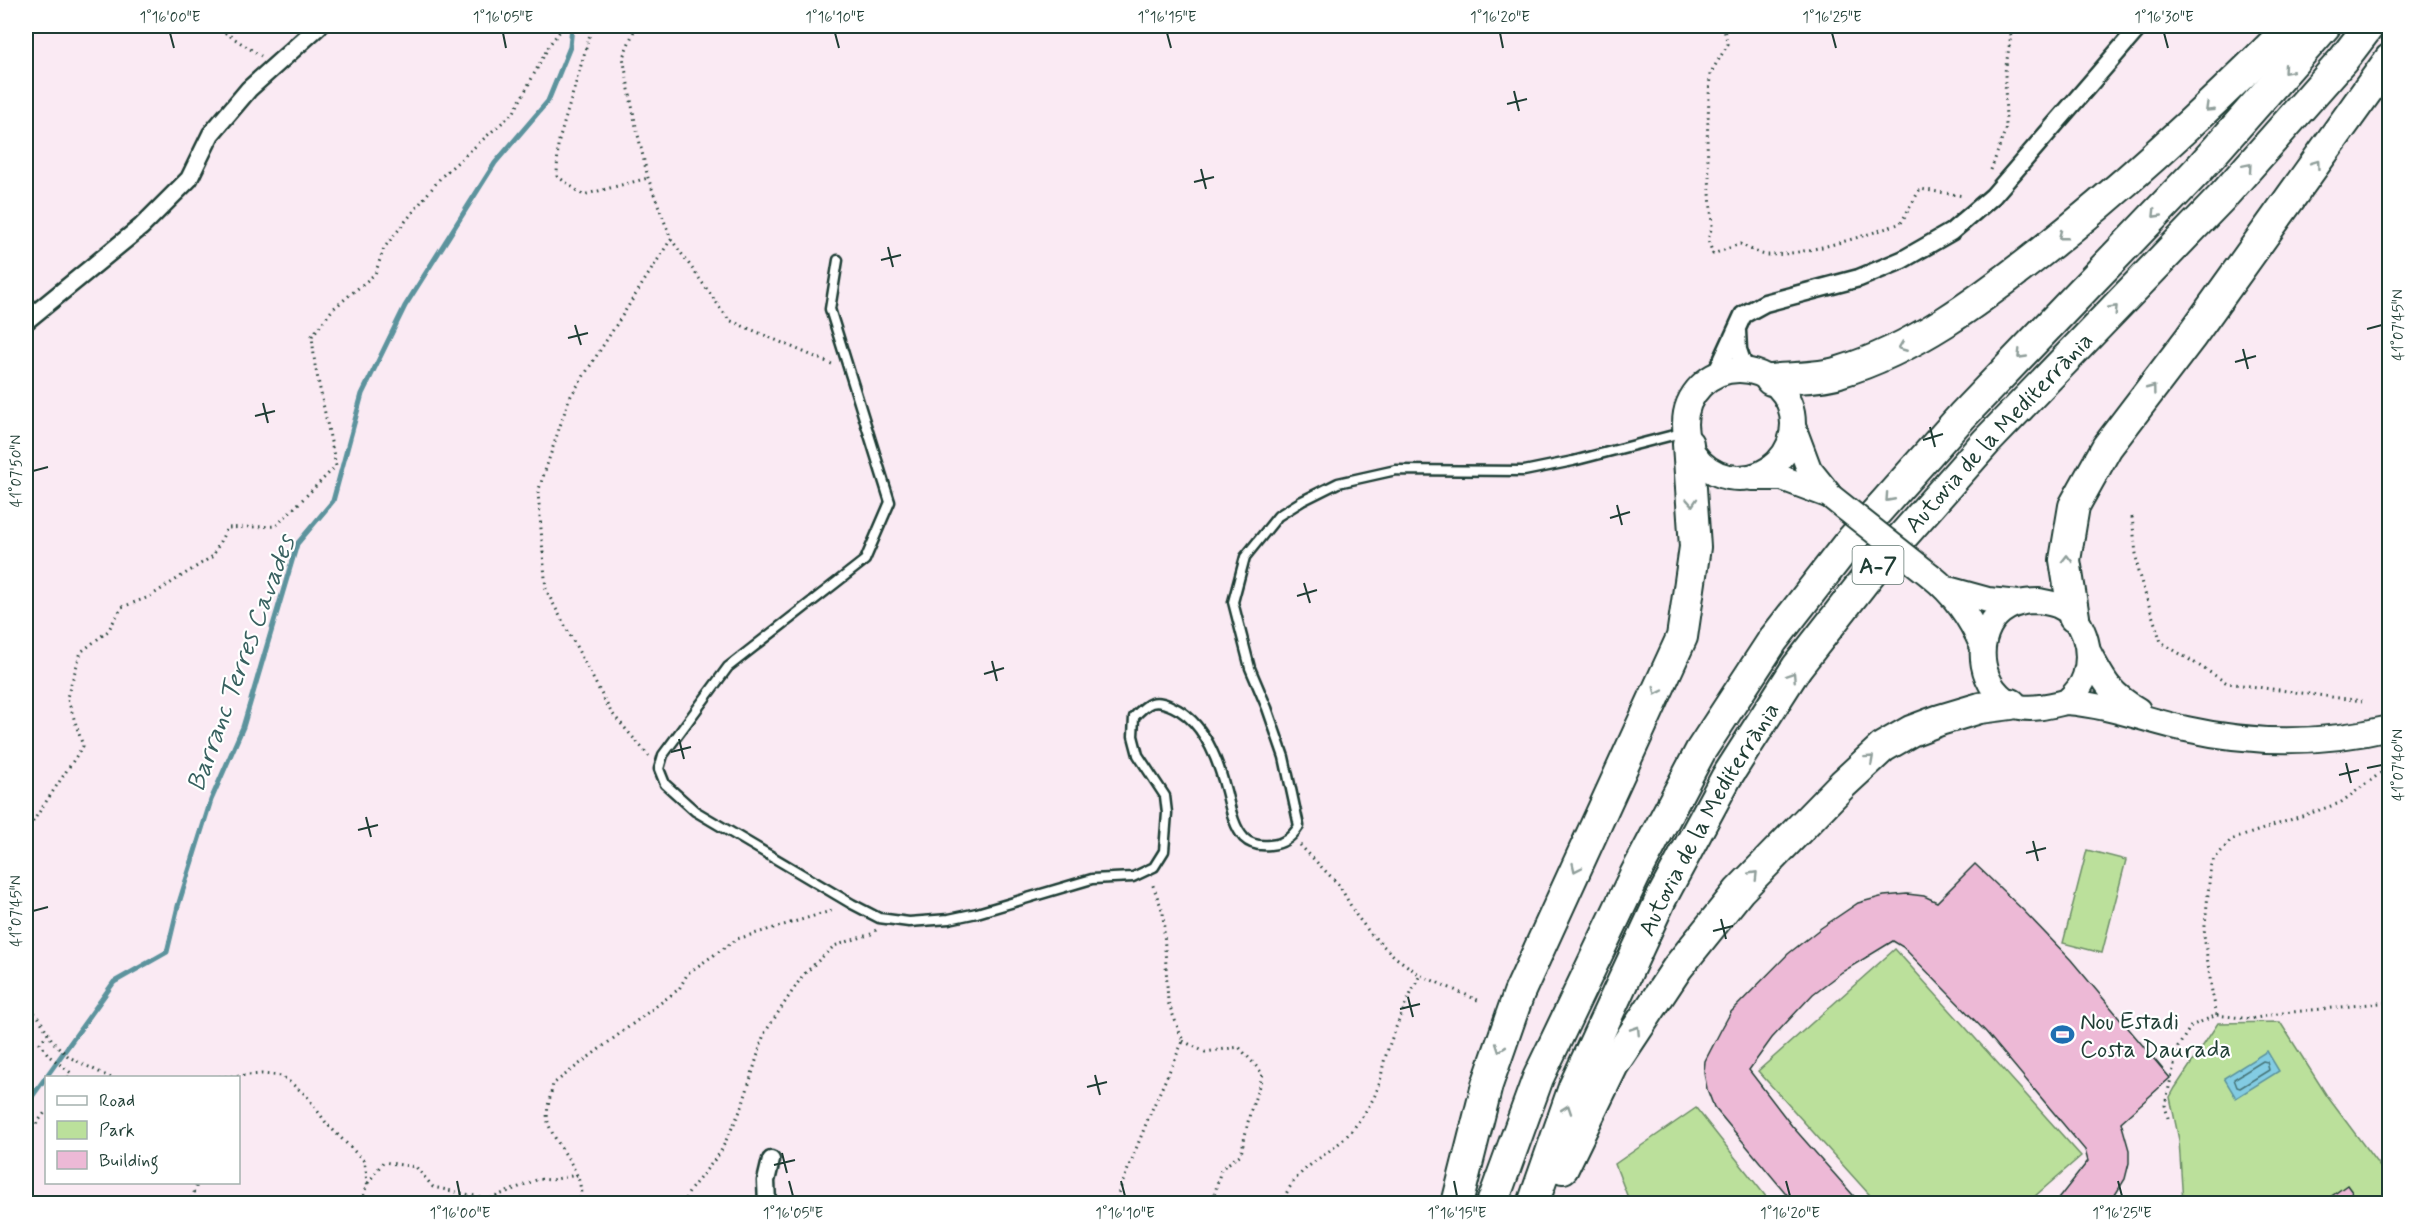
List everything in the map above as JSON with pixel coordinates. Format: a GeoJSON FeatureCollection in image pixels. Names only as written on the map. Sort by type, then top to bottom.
{"type":"FeatureCollection","features":[{"type":"Feature","properties":{"kind":"highway"},"geometry":{"type":"LineString","coordinates":[[1758,375],[1837,373],[1912,343],[1986,296],[2084,218],[2197,119],[2291,26]]}},
{"type":"Feature","properties":{"kind":"highway","name":"Autovia de la Mediterrània"},"geometry":{"type":"LineString","coordinates":[[1492,1203],[1538,1078],[1635,875],[1701,750],[1773,640],[1847,545],[1962,416],[2199,169],[2325,26]]}},
{"type":"Feature","properties":{"kind":"highway","name":"Autovia de la Mediterrània"},"geometry":{"type":"LineString","coordinates":[[1533,1203],[1574,1087],[1661,898],[1726,778],[1797,667],[1872,571],[1979,451],[2224,195],[2343,60],[2369,26]]}},
{"type":"Feature","properties":{"kind":"highway"},"geometry":{"type":"LineString","coordinates":[[2074,617],[2065,560],[2074,506],[2107,447],[2190,338],[2390,59]]}},
{"type":"Feature","properties":{"kind":"highway"},"geometry":{"type":"LineString","coordinates":[[1457,1203],[1487,1085],[1519,993],[1682,637],[1695,547],[1687,438]]}},
{"type":"Feature","properties":{"kind":"highway"},"geometry":{"type":"LineString","coordinates":[[1548,1203],[1613,1065],[1678,967],[1739,891],[1843,784],[1883,747],[1911,731],[1940,720],[1980,708],[2011,704]]}},
{"type":"Feature","properties":{"kind":"main road"},"geometry":{"type":"LineString","coordinates":[[1830,496],[1782,478],[1731,478],[1713,472],[1698,460],[1687,438],[1686,415],[1691,399],[1701,386],[1714,376],[1729,371],[1758,375],[1784,393],[1792,411],[1794,429],[1809,469],[1830,496],[1940,582],[1972,621],[1982,645]]}},
{"type":"Feature","properties":{"kind":"main road"},"geometry":{"type":"LineString","coordinates":[[1749,478],[1766,472],[1780,461],[1789,446],[1794,429]]}},
{"type":"Feature","properties":{"kind":"main road"},"geometry":{"type":"LineString","coordinates":[[1940,582],[1988,600],[2019,603],[2039,601],[2058,606],[2074,617],[2085,634],[2089,653],[2101,676],[2118,698],[2156,720]]}},
{"type":"Feature","properties":{"kind":"main road"},"geometry":{"type":"LineString","coordinates":[[2019,603],[2002,612],[1989,626],[1982,645],[1982,662],[1987,678],[1996,692],[2011,704],[2030,708],[2066,702],[2090,704],[2236,739],[2326,740],[2390,728]]}},
{"type":"Feature","properties":{"kind":"main road"},"geometry":{"type":"LineString","coordinates":[[2066,702],[2085,678],[2089,653]]}},
{"type":"Feature","properties":{"kind":"street"},"geometry":{"type":"LineString","coordinates":[[26,321],[141,228],[189,179],[211,134],[249,89],[319,26]]}},
{"type":"Feature","properties":{"kind":"street"},"geometry":{"type":"LineString","coordinates":[[1714,376],[1743,315],[1750,310],[1765,303],[1859,278],[1902,260],[1951,232],[1993,196],[2140,26]]}},
{"type":"Feature","properties":{"kind":"street"},"geometry":{"type":"LineString","coordinates":[[1736,330],[1738,350],[1758,375]]}},
{"type":"Feature","properties":{"kind":"street"},"geometry":{"type":"LineString","coordinates":[[767,1203],[766,1181],[771,1160]]}},
{"type":"Feature","properties":{"kind":"lane"},"geometry":{"type":"LineString","coordinates":[[838,260],[830,309],[890,502],[866,560],[728,667],[663,755],[659,769],[665,784],[695,811],[879,918],[909,922],[949,919],[1092,879],[1133,877],[1154,867],[1164,851],[1167,813],[1165,796],[1138,755],[1133,736],[1134,717],[1146,704],[1162,702],[1180,710],[1194,723],[1207,742],[1221,772],[1233,819],[1245,838],[1260,846],[1276,845],[1293,837],[1299,826],[1294,795],[1267,708],[1250,668],[1233,602],[1245,557],[1278,516],[1302,501],[1338,483],[1395,470],[1524,471],[1687,438]]}},
{"type":"Feature","properties":{"kind":"path"},"geometry":{"type":"LineString","coordinates":[[215,26],[275,66]]}},
{"type":"Feature","properties":{"kind":"path"},"geometry":{"type":"LineString","coordinates":[[26,832],[83,746],[67,697],[81,652],[108,631],[122,607],[150,597],[213,556],[227,528],[276,526],[336,466],[315,365],[312,336],[333,309],[375,274],[384,248],[442,176],[514,112],[550,44],[564,26]]}},
{"type":"Feature","properties":{"kind":"path"},"geometry":{"type":"LineString","coordinates":[[573,26],[591,31],[558,144],[557,176],[583,195],[648,178]]}},
{"type":"Feature","properties":{"kind":"path"},"geometry":{"type":"LineString","coordinates":[[636,26],[623,57],[634,122],[648,178],[671,238],[729,320],[849,372]]}},
{"type":"Feature","properties":{"kind":"path"},"geometry":{"type":"LineString","coordinates":[[1723,26],[1728,44],[1710,74],[1707,143],[1712,226],[1708,240],[1713,254],[1740,244],[1768,256],[1819,247],[1901,223],[1920,189],[1962,198],[1970,193]]}},
{"type":"Feature","properties":{"kind":"path"},"geometry":{"type":"LineString","coordinates":[[1990,172],[2006,128],[2005,72],[2011,35],[2008,26]]}},
{"type":"Feature","properties":{"kind":"path"},"geometry":{"type":"LineString","coordinates":[[659,769],[612,712],[546,590],[538,492],[569,399],[671,238]]}},
{"type":"Feature","properties":{"kind":"path"},"geometry":{"type":"LineString","coordinates":[[2132,517],[2138,572],[2161,642],[2227,683],[2362,701]]}},
{"type":"Feature","properties":{"kind":"path"},"geometry":{"type":"LineString","coordinates":[[2217,1015],[2204,935],[2211,863],[2231,840],[2340,803],[2382,772],[2390,779]]}},
{"type":"Feature","properties":{"kind":"path"},"geometry":{"type":"LineString","coordinates":[[1293,837],[1339,885],[1356,915],[1371,934],[1395,957],[1420,975],[1480,1001]]}},
{"type":"Feature","properties":{"kind":"path"},"geometry":{"type":"LineString","coordinates":[[1147,870],[1162,912],[1168,1002],[1183,1041],[1205,1052],[1239,1047],[1263,1074],[1250,1113],[1241,1154],[1221,1169],[1215,1194],[1209,1203]]}},
{"type":"Feature","properties":{"kind":"path"},"geometry":{"type":"LineString","coordinates":[[578,1203],[581,1198],[577,1175],[547,1121],[553,1084],[679,989],[688,973],[737,939],[852,904]]}},
{"type":"Feature","properties":{"kind":"path"},"geometry":{"type":"LineString","coordinates":[[682,1203],[720,1154],[742,1107],[764,1034],[803,975],[834,946],[870,934],[890,920]]}},
{"type":"Feature","properties":{"kind":"path"},"geometry":{"type":"LineString","coordinates":[[1282,1203],[1287,1188],[1303,1169],[1337,1147],[1356,1125],[1377,1090],[1401,1014],[1420,975]]}},
{"type":"Feature","properties":{"kind":"path"},"geometry":{"type":"LineString","coordinates":[[2168,1118],[2165,1105],[2178,1047],[2190,1026],[2217,1015],[2250,1019],[2283,1012],[2390,1002]]}},
{"type":"Feature","properties":{"kind":"path"},"geometry":{"type":"LineString","coordinates":[[26,1004],[39,1018],[53,1042],[69,1057],[109,1076]]}},
{"type":"Feature","properties":{"kind":"path"},"geometry":{"type":"LineString","coordinates":[[48,1033],[40,1043],[49,1056],[71,1073],[69,1076]]}},
{"type":"Feature","properties":{"kind":"path"},"geometry":{"type":"LineString","coordinates":[[1114,1203],[1183,1041]]}},
{"type":"Feature","properties":{"kind":"path"},"geometry":{"type":"LineString","coordinates":[[238,1076],[262,1074],[282,1076],[306,1095],[327,1124],[365,1162],[367,1184],[362,1203]]}},
{"type":"Feature","properties":{"kind":"path"},"geometry":{"type":"LineString","coordinates":[[26,1151],[31,1143],[31,1131],[45,1112]]}},
{"type":"Feature","properties":{"kind":"path"},"geometry":{"type":"LineString","coordinates":[[367,1184],[383,1162],[416,1167],[434,1187],[489,1199],[539,1179],[551,1180],[577,1175]]}},
{"type":"Feature","properties":{"kind":"path"},"geometry":{"type":"LineString","coordinates":[[189,1203],[197,1184]]}},
{"type":"Feature","properties":{"kind":"green space"},"geometry":{"type":"Polygon","coordinates":[[[2087,850],[2126,860],[2102,953],[2063,943],[2087,850]]]}},
{"type":"Feature","properties":{"kind":"green space"},"geometry":{"type":"Polygon","coordinates":[[[1895,949],[2081,1156],[2027,1203],[1877,1203],[1758,1071],[1895,949]]]}},
{"type":"Feature","properties":{"kind":"green space"},"geometry":{"type":"Polygon","coordinates":[[[2280,1022],[2327,1096],[2389,1179],[2389,1203],[2183,1203],[2179,1140],[2170,1097],[2218,1023],[2280,1022]]]}},
{"type":"Feature","properties":{"kind":"green space"},"geometry":{"type":"Polygon","coordinates":[[[1696,1108],[1771,1203],[1630,1203],[1615,1164],[1696,1108]]]}},
{"type":"Feature","properties":{"kind":"water"},"geometry":{"type":"Polygon","coordinates":[[[2267,1051],[2279,1071],[2236,1098],[2224,1078],[2267,1051]]]}},
{"type":"Feature","properties":{"kind":"building","name":"Nou Estadi Costa Daurada"},"geometry":{"type":"Polygon","coordinates":[[[1975,864],[2071,960],[2170,1078],[2121,1122],[2129,1150],[2125,1179],[2110,1203],[2055,1203],[2088,1161],[2085,1150],[1986,1032],[1903,947],[1893,941],[1842,972],[1813,994],[1772,1038],[1749,1070],[1792,1126],[1860,1203],[1794,1203],[1714,1107],[1707,1089],[1705,1061],[1721,1030],[1731,1012],[1788,954],[1858,903],[1884,896],[1907,894],[1924,896],[1937,902],[1975,864]]]}},
{"type":"Feature","properties":{"kind":"building"},"geometry":{"type":"Polygon","coordinates":[[[2347,1185],[2360,1203],[2322,1203],[2347,1185]]]}},
{"type":"Feature","properties":{"kind":"waterway","name":"Barranc Terres Cavades"},"geometry":{"type":"LineString","coordinates":[[47,1076],[114,982],[167,952],[178,906],[211,800],[243,727],[297,544],[333,501],[362,394],[405,306],[495,163],[548,101],[570,47],[572,26]]}},
{"type":"Feature","properties":{"kind":"waterway","name":"Barranc Terres Cavades"},"geometry":{"type":"LineString","coordinates":[[26,1105],[45,1078]]}},
{"type":"Feature","properties":{"kind":"place","name":"Nou Estadi Costa Daurada"},"geometry":{"type":"Point","coordinates":[2062,1035]}}]}
